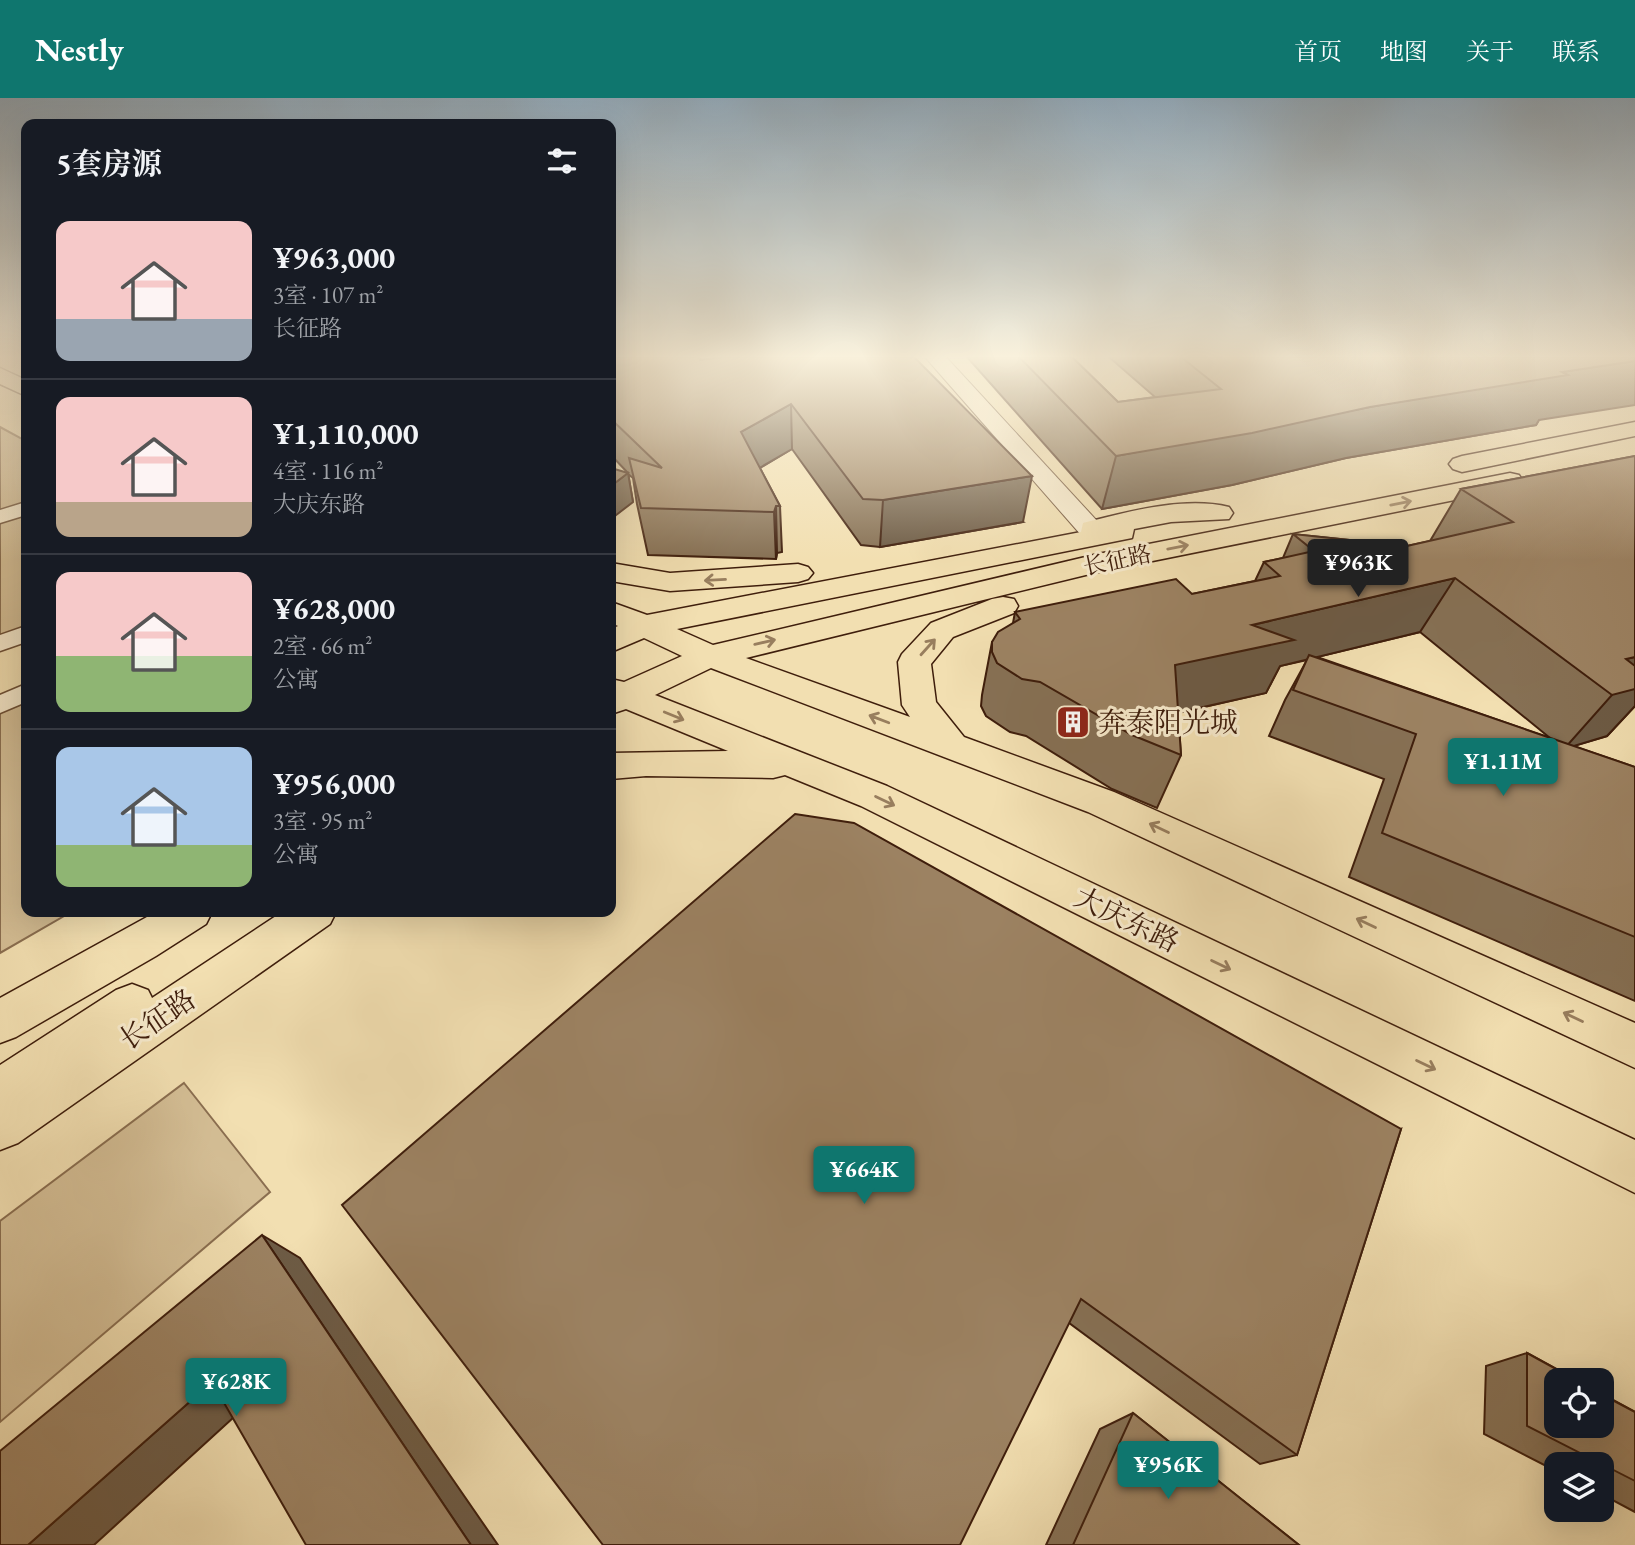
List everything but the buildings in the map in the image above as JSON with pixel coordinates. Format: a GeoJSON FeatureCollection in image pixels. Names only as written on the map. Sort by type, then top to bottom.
{"type":"FeatureCollection","features":[{"type":"Feature","properties":{"kind":"main road","name":"长征路"},"geometry":{"type":"LineString","coordinates":[[621,627],[1219,513],[1635,429]]}},
{"type":"Feature","properties":{"kind":"main road","name":"长征路"},"geometry":{"type":"LineString","coordinates":[[616,696],[710,656],[1098,563],[1635,456]]}},
{"type":"Feature","properties":{"kind":"main road"},"geometry":{"type":"LineString","coordinates":[[616,573],[670,582],[755,578],[873,566],[1171,514],[1219,513]]}},
{"type":"Feature","properties":{"kind":"main road"},"geometry":{"type":"LineString","coordinates":[[953,746],[919,705],[914,662],[942,630],[1070,579],[1098,563]]}},
{"type":"Feature","properties":{"kind":"main road"},"geometry":{"type":"LineString","coordinates":[[621,627],[710,656],[1101,802],[1635,1046]]}},
{"type":"Feature","properties":{"kind":"main road","name":"大庆东路"},"geometry":{"type":"LineString","coordinates":[[616,696],[874,796],[1635,1167]]}},
{"type":"Feature","properties":{"kind":"main road"},"geometry":{"type":"LineString","coordinates":[[616,766],[646,763],[799,766]]}},
{"type":"Feature","properties":{"kind":"main road"},"geometry":{"type":"LineString","coordinates":[[0,1022],[183,917]]}},
{"type":"Feature","properties":{"kind":"main road"},"geometry":{"type":"LineString","coordinates":[[0,1091],[263,917]]}},
{"type":"Feature","properties":{"kind":"main road","name":"长征路"},"geometry":{"type":"LineString","coordinates":[[0,1126],[308,917]]}},
{"type":"Feature","properties":{"kind":"main road"},"geometry":{"type":"LineString","coordinates":[[0,1042],[141,943]]}},
{"type":"Feature","properties":{"kind":"street"},"geometry":{"type":"LineString","coordinates":[[996,425],[1090,530]]}},
{"type":"Feature","properties":{"kind":"street"},"geometry":{"type":"LineString","coordinates":[[0,517],[21,510]]}},
{"type":"Feature","properties":{"kind":"street"},"geometry":{"type":"LineString","coordinates":[[0,644],[21,635]]}},
{"type":"Feature","properties":{"kind":"street"},"geometry":{"type":"LineString","coordinates":[[0,705],[21,694]]}},
{"type":"Feature","properties":{"kind":"shaded area"},"geometry":{"type":"Polygon","coordinates":[[[0,427],[21,438],[21,635],[0,644],[0,427]]]}},
{"type":"Feature","properties":{"kind":"shaded area"},"geometry":{"type":"Polygon","coordinates":[[[21,692],[21,917],[62,917],[0,953],[0,703],[21,692]]]}},
{"type":"Feature","properties":{"kind":"shaded area"},"geometry":{"type":"Polygon","coordinates":[[[184,1083],[270,1192],[0,1422],[0,1221],[184,1083]]]}},
{"type":"Feature","properties":{"kind":"place","name":"奔泰阳光城"},"geometry":{"type":"Point","coordinates":[1073,722]}}]}
